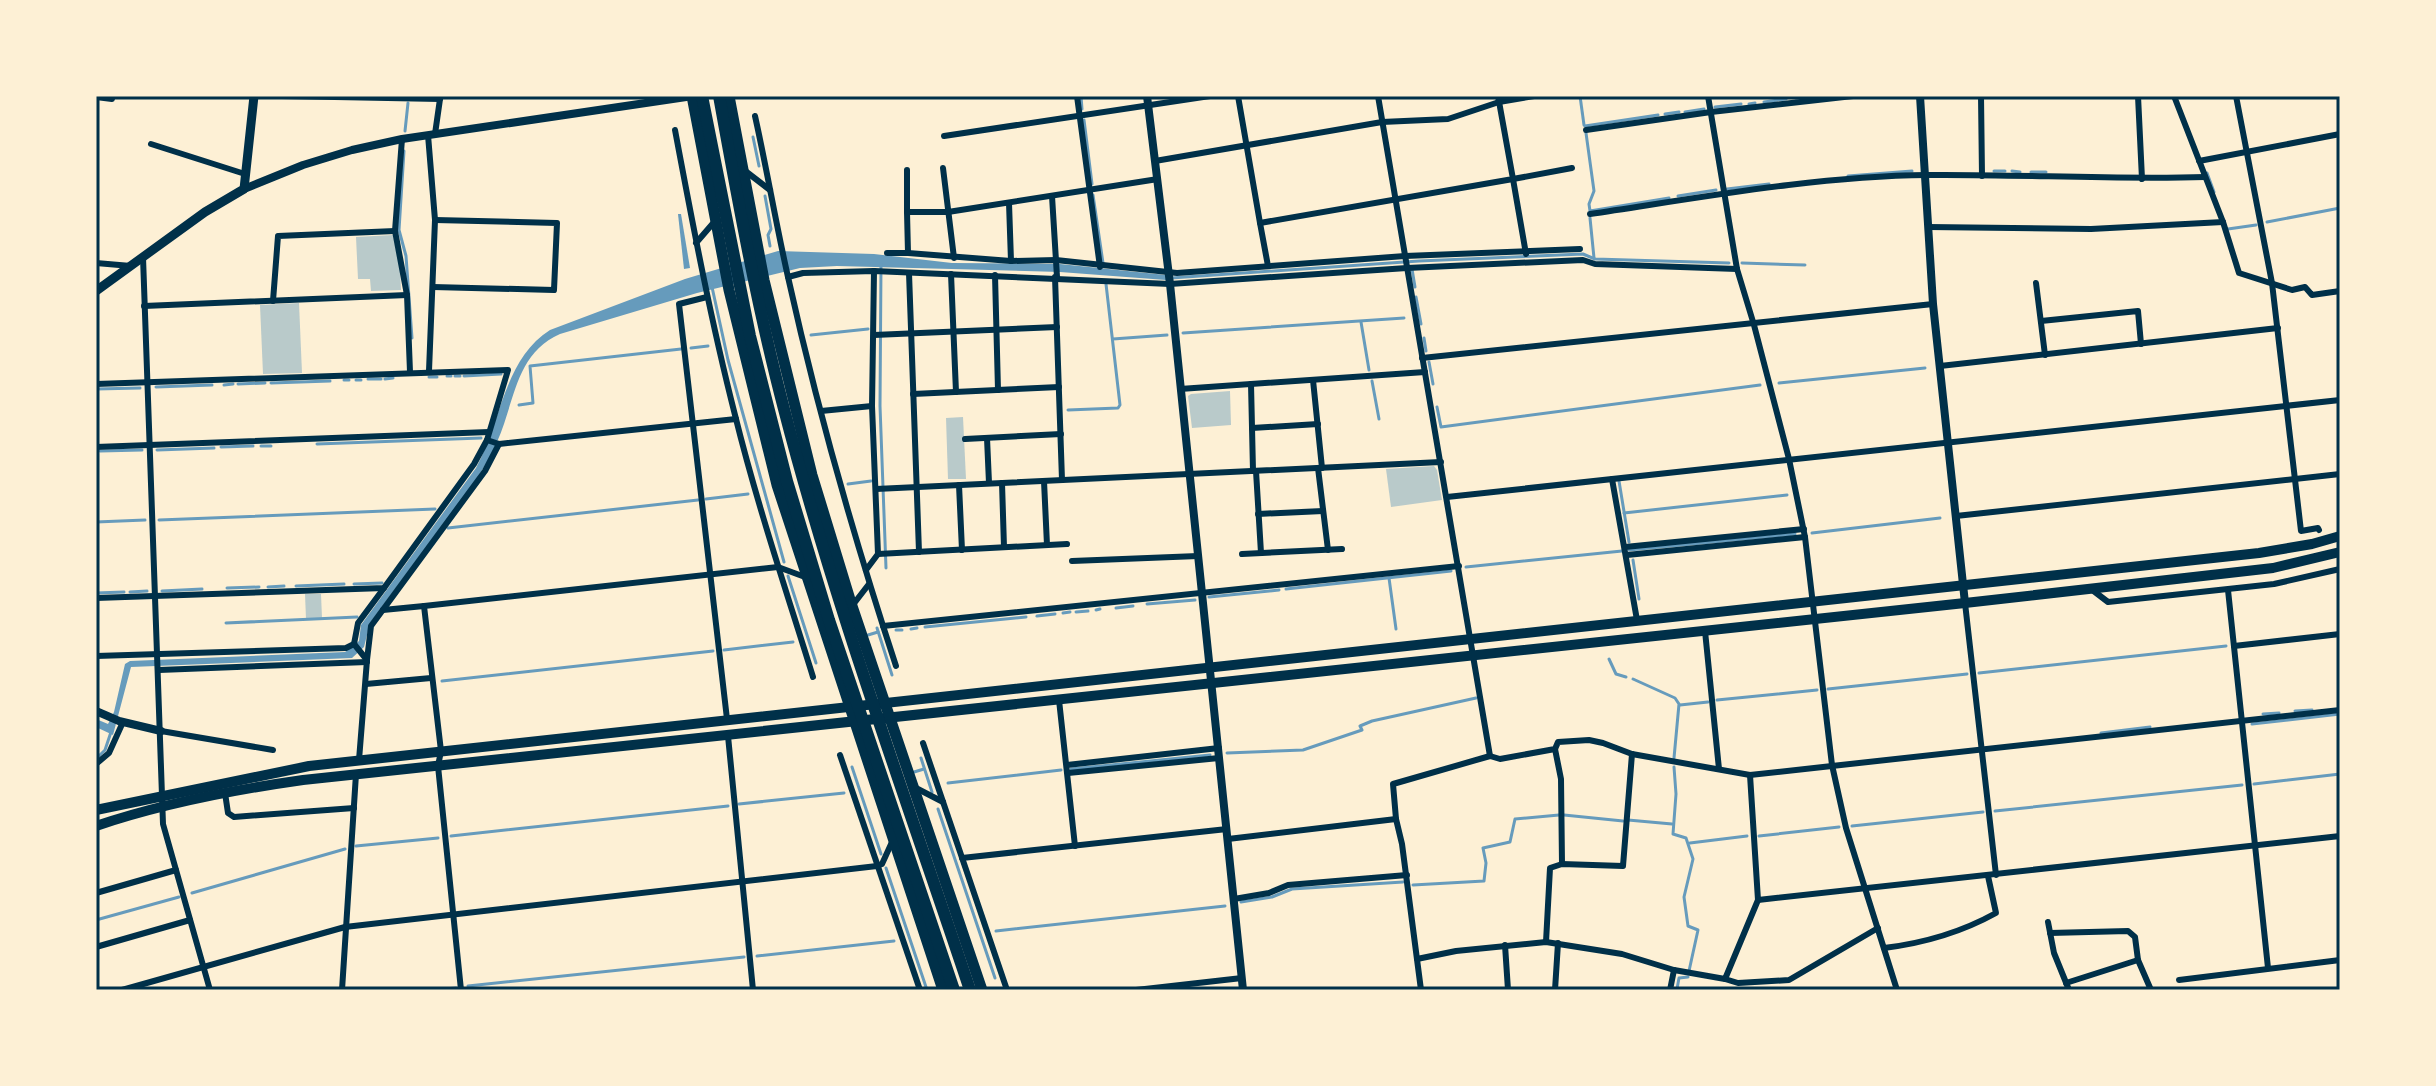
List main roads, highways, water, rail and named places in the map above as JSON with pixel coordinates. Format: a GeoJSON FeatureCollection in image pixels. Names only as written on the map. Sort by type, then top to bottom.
{"type":"FeatureCollection","features":[{"type":"Feature","properties":{"kind":"highway"},"geometry":{"type":"LineString","coordinates":[[692,96],[729,290],[769,455],[805,577],[943,990]]}},
{"type":"Feature","properties":{"kind":"highway"},"geometry":{"type":"LineString","coordinates":[[702,96],[747,322],[787,481],[829,620],[954,990]]}},
{"type":"Feature","properties":{"kind":"highway"},"geometry":{"type":"LineString","coordinates":[[719,96],[763,319],[802,474],[850,631],[970,990]]}},
{"type":"Feature","properties":{"kind":"highway"},"geometry":{"type":"LineString","coordinates":[[729,96],[764,280],[812,475],[852,606],[982,990]]}},
{"type":"Feature","properties":{"kind":"main road"},"geometry":{"type":"LineString","coordinates":[[96,291],[205,212],[244,189],[254,96]]}},
{"type":"Feature","properties":{"kind":"main road"},"geometry":{"type":"LineString","coordinates":[[96,826],[163,800],[266,773],[359,760],[2259,553],[2340,536]]}},
{"type":"Feature","properties":{"kind":"main road"},"geometry":{"type":"LineString","coordinates":[[96,810],[356,774],[2273,568],[2340,552]]}},
{"type":"Feature","properties":{"kind":"water"},"geometry":{"type":"Polygon","coordinates":[[[678,214],[681,214],[690,268],[684,269],[678,214]]]}},
{"type":"Feature","properties":{"kind":"water"},"geometry":{"type":"Polygon","coordinates":[[[778,251],[874,254],[952,263],[1060,264],[1166,275],[1166,280],[1060,272],[837,266],[800,268],[697,293],[560,334],[545,343],[525,366],[486,464],[370,623],[364,647],[352,658],[131,667],[113,735],[96,727],[96,719],[108,724],[114,712],[125,664],[130,661],[345,652],[359,641],[361,625],[476,468],[513,374],[535,342],[550,330],[685,279],[778,251]]]}},
{"type":"Feature","properties":{"kind":"waterway"},"geometry":{"type":"LineString","coordinates":[[1081,96],[1082,109]]}},
{"type":"Feature","properties":{"kind":"waterway"},"geometry":{"type":"LineString","coordinates":[[1580,96],[1584,125]]}},
{"type":"Feature","properties":{"kind":"waterway"},"geometry":{"type":"LineString","coordinates":[[1796,98],[1801,97]]}},
{"type":"Feature","properties":{"kind":"waterway"},"geometry":{"type":"LineString","coordinates":[[1764,102],[1786,99]]}},
{"type":"Feature","properties":{"kind":"waterway"},"geometry":{"type":"LineString","coordinates":[[405,131],[408,103]]}},
{"type":"Feature","properties":{"kind":"waterway"},"geometry":{"type":"LineString","coordinates":[[1749,104],[1755,103]]}},
{"type":"Feature","properties":{"kind":"waterway"},"geometry":{"type":"LineString","coordinates":[[1715,107],[1741,104]]}},
{"type":"Feature","properties":{"kind":"waterway"},"geometry":{"type":"LineString","coordinates":[[1685,112],[1704,109]]}},
{"type":"Feature","properties":{"kind":"waterway"},"geometry":{"type":"LineString","coordinates":[[1665,114],[1679,112]]}},
{"type":"Feature","properties":{"kind":"waterway"},"geometry":{"type":"LineString","coordinates":[[1585,126],[1658,115]]}},
{"type":"Feature","properties":{"kind":"waterway"},"geometry":{"type":"LineString","coordinates":[[1084,120],[1092,184]]}},
{"type":"Feature","properties":{"kind":"waterway"},"geometry":{"type":"LineString","coordinates":[[1586,133],[1594,191],[1590,211],[1669,198]]}},
{"type":"Feature","properties":{"kind":"waterway"},"geometry":{"type":"LineString","coordinates":[[753,137],[759,166]]}},
{"type":"Feature","properties":{"kind":"waterway"},"geometry":{"type":"LineString","coordinates":[[404,151],[399,230],[406,256],[412,338]]}},
{"type":"Feature","properties":{"kind":"waterway"},"geometry":{"type":"LineString","coordinates":[[1848,176],[1912,171]]}},
{"type":"Feature","properties":{"kind":"waterway"},"geometry":{"type":"LineString","coordinates":[[1994,171],[2005,171]]}},
{"type":"Feature","properties":{"kind":"waterway"},"geometry":{"type":"LineString","coordinates":[[2012,171],[2020,172]]}},
{"type":"Feature","properties":{"kind":"waterway"},"geometry":{"type":"LineString","coordinates":[[2031,172],[2046,172]]}},
{"type":"Feature","properties":{"kind":"waterway"},"geometry":{"type":"LineString","coordinates":[[2207,173],[2214,192]]}},
{"type":"Feature","properties":{"kind":"waterway"},"geometry":{"type":"LineString","coordinates":[[1727,189],[1769,184]]}},
{"type":"Feature","properties":{"kind":"waterway"},"geometry":{"type":"LineString","coordinates":[[1678,196],[1716,190]]}},
{"type":"Feature","properties":{"kind":"waterway"},"geometry":{"type":"LineString","coordinates":[[1093,195],[1103,263]]}},
{"type":"Feature","properties":{"kind":"waterway"},"geometry":{"type":"LineString","coordinates":[[765,196],[771,229],[768,235],[770,246]]}},
{"type":"Feature","properties":{"kind":"waterway"},"geometry":{"type":"LineString","coordinates":[[2267,222],[2340,208]]}},
{"type":"Feature","properties":{"kind":"waterway"},"geometry":{"type":"LineString","coordinates":[[1590,218],[1594,258]]}},
{"type":"Feature","properties":{"kind":"waterway"},"geometry":{"type":"LineString","coordinates":[[2228,229],[2256,225]]}},
{"type":"Feature","properties":{"kind":"waterway"},"geometry":{"type":"LineString","coordinates":[[1171,278],[1419,261],[1583,254],[1595,259],[1729,263]]}},
{"type":"Feature","properties":{"kind":"waterway"},"geometry":{"type":"LineString","coordinates":[[1742,263],[1805,265]]}},
{"type":"Feature","properties":{"kind":"waterway"},"geometry":{"type":"LineString","coordinates":[[881,264],[880,406],[886,568]]}},
{"type":"Feature","properties":{"kind":"waterway"},"geometry":{"type":"LineString","coordinates":[[1412,269],[1415,287]]}},
{"type":"Feature","properties":{"kind":"waterway"},"geometry":{"type":"LineString","coordinates":[[1068,410],[1118,408],[1120,405],[1106,284]]}},
{"type":"Feature","properties":{"kind":"waterway"},"geometry":{"type":"LineString","coordinates":[[712,287],[728,360],[784,562]]}},
{"type":"Feature","properties":{"kind":"waterway"},"geometry":{"type":"LineString","coordinates":[[1416,297],[1421,324]]}},
{"type":"Feature","properties":{"kind":"waterway"},"geometry":{"type":"LineString","coordinates":[[1183,333],[1404,318]]}},
{"type":"Feature","properties":{"kind":"waterway"},"geometry":{"type":"LineString","coordinates":[[1361,322],[1369,370]]}},
{"type":"Feature","properties":{"kind":"waterway"},"geometry":{"type":"LineString","coordinates":[[811,335],[868,329]]}},
{"type":"Feature","properties":{"kind":"waterway"},"geometry":{"type":"LineString","coordinates":[[1113,339],[1167,335]]}},
{"type":"Feature","properties":{"kind":"waterway"},"geometry":{"type":"LineString","coordinates":[[1424,338],[1426,351]]}},
{"type":"Feature","properties":{"kind":"waterway"},"geometry":{"type":"LineString","coordinates":[[691,348],[708,346]]}},
{"type":"Feature","properties":{"kind":"waterway"},"geometry":{"type":"LineString","coordinates":[[519,405],[533,403],[530,366],[681,349]]}},
{"type":"Feature","properties":{"kind":"waterway"},"geometry":{"type":"LineString","coordinates":[[1429,362],[1433,384]]}},
{"type":"Feature","properties":{"kind":"waterway"},"geometry":{"type":"LineString","coordinates":[[1779,383],[1925,368]]}},
{"type":"Feature","properties":{"kind":"waterway"},"geometry":{"type":"LineString","coordinates":[[464,376],[501,374]]}},
{"type":"Feature","properties":{"kind":"waterway"},"geometry":{"type":"LineString","coordinates":[[455,376],[460,376]]}},
{"type":"Feature","properties":{"kind":"waterway"},"geometry":{"type":"LineString","coordinates":[[429,377],[437,377]]}},
{"type":"Feature","properties":{"kind":"waterway"},"geometry":{"type":"LineString","coordinates":[[385,379],[393,378]]}},
{"type":"Feature","properties":{"kind":"waterway"},"geometry":{"type":"LineString","coordinates":[[368,379],[381,379]]}},
{"type":"Feature","properties":{"kind":"waterway"},"geometry":{"type":"LineString","coordinates":[[344,380],[349,380]]}},
{"type":"Feature","properties":{"kind":"waterway"},"geometry":{"type":"LineString","coordinates":[[356,380],[361,380]]}},
{"type":"Feature","properties":{"kind":"waterway"},"geometry":{"type":"LineString","coordinates":[[271,383],[330,381]]}},
{"type":"Feature","properties":{"kind":"waterway"},"geometry":{"type":"LineString","coordinates":[[1372,381],[1379,419]]}},
{"type":"Feature","properties":{"kind":"waterway"},"geometry":{"type":"LineString","coordinates":[[238,384],[265,383]]}},
{"type":"Feature","properties":{"kind":"waterway"},"geometry":{"type":"LineString","coordinates":[[224,385],[233,384]]}},
{"type":"Feature","properties":{"kind":"waterway"},"geometry":{"type":"LineString","coordinates":[[156,387],[212,385]]}},
{"type":"Feature","properties":{"kind":"waterway"},"geometry":{"type":"LineString","coordinates":[[1437,407],[1441,427],[1760,385]]}},
{"type":"Feature","properties":{"kind":"waterway"},"geometry":{"type":"LineString","coordinates":[[96,389],[140,388]]}},
{"type":"Feature","properties":{"kind":"waterway"},"geometry":{"type":"LineString","coordinates":[[317,444],[481,438]]}},
{"type":"Feature","properties":{"kind":"waterway"},"geometry":{"type":"LineString","coordinates":[[221,447],[253,446]]}},
{"type":"Feature","properties":{"kind":"waterway"},"geometry":{"type":"LineString","coordinates":[[261,446],[271,446]]}},
{"type":"Feature","properties":{"kind":"waterway"},"geometry":{"type":"LineString","coordinates":[[157,450],[214,448]]}},
{"type":"Feature","properties":{"kind":"waterway"},"geometry":{"type":"LineString","coordinates":[[100,451],[142,450]]}},
{"type":"Feature","properties":{"kind":"waterway"},"geometry":{"type":"LineString","coordinates":[[848,484],[871,481]]}},
{"type":"Feature","properties":{"kind":"waterway"},"geometry":{"type":"LineString","coordinates":[[1619,481],[1629,542]]}},
{"type":"Feature","properties":{"kind":"waterway"},"geometry":{"type":"LineString","coordinates":[[706,499],[748,494]]}},
{"type":"Feature","properties":{"kind":"waterway"},"geometry":{"type":"LineString","coordinates":[[1624,513],[1787,495]]}},
{"type":"Feature","properties":{"kind":"waterway"},"geometry":{"type":"LineString","coordinates":[[448,528],[698,500]]}},
{"type":"Feature","properties":{"kind":"waterway"},"geometry":{"type":"LineString","coordinates":[[159,520],[435,509]]}},
{"type":"Feature","properties":{"kind":"waterway"},"geometry":{"type":"LineString","coordinates":[[1812,533],[1940,518]]}},
{"type":"Feature","properties":{"kind":"waterway"},"geometry":{"type":"LineString","coordinates":[[96,522],[145,520]]}},
{"type":"Feature","properties":{"kind":"waterway"},"geometry":{"type":"LineString","coordinates":[[1629,550],[1795,534]]}},
{"type":"Feature","properties":{"kind":"waterway"},"geometry":{"type":"LineString","coordinates":[[1466,567],[1622,551]]}},
{"type":"Feature","properties":{"kind":"waterway"},"geometry":{"type":"LineString","coordinates":[[1633,560],[1639,599]]}},
{"type":"Feature","properties":{"kind":"waterway"},"geometry":{"type":"LineString","coordinates":[[1286,589],[1451,571]]}},
{"type":"Feature","properties":{"kind":"waterway"},"geometry":{"type":"LineString","coordinates":[[788,576],[816,663]]}},
{"type":"Feature","properties":{"kind":"waterway"},"geometry":{"type":"LineString","coordinates":[[1389,578],[1396,629]]}},
{"type":"Feature","properties":{"kind":"waterway"},"geometry":{"type":"LineString","coordinates":[[354,584],[382,583]]}},
{"type":"Feature","properties":{"kind":"waterway"},"geometry":{"type":"LineString","coordinates":[[296,586],[344,584]]}},
{"type":"Feature","properties":{"kind":"waterway"},"geometry":{"type":"LineString","coordinates":[[268,587],[284,586]]}},
{"type":"Feature","properties":{"kind":"waterway"},"geometry":{"type":"LineString","coordinates":[[227,588],[259,587]]}},
{"type":"Feature","properties":{"kind":"waterway"},"geometry":{"type":"LineString","coordinates":[[162,591],[202,589]]}},
{"type":"Feature","properties":{"kind":"waterway"},"geometry":{"type":"LineString","coordinates":[[1209,597],[1279,590]]}},
{"type":"Feature","properties":{"kind":"waterway"},"geometry":{"type":"LineString","coordinates":[[130,592],[147,591]]}},
{"type":"Feature","properties":{"kind":"waterway"},"geometry":{"type":"LineString","coordinates":[[96,593],[124,592]]}},
{"type":"Feature","properties":{"kind":"waterway"},"geometry":{"type":"LineString","coordinates":[[1147,604],[1195,600]]}},
{"type":"Feature","properties":{"kind":"waterway"},"geometry":{"type":"LineString","coordinates":[[1116,608],[1133,606]]}},
{"type":"Feature","properties":{"kind":"waterway"},"geometry":{"type":"LineString","coordinates":[[1096,610],[1100,609]]}},
{"type":"Feature","properties":{"kind":"waterway"},"geometry":{"type":"LineString","coordinates":[[1076,612],[1088,611]]}},
{"type":"Feature","properties":{"kind":"waterway"},"geometry":{"type":"LineString","coordinates":[[1063,613],[1070,612]]}},
{"type":"Feature","properties":{"kind":"waterway"},"geometry":{"type":"LineString","coordinates":[[1037,616],[1055,614]]}},
{"type":"Feature","properties":{"kind":"waterway"},"geometry":{"type":"LineString","coordinates":[[226,623],[357,617]]}},
{"type":"Feature","properties":{"kind":"waterway"},"geometry":{"type":"LineString","coordinates":[[925,627],[1026,617]]}},
{"type":"Feature","properties":{"kind":"waterway"},"geometry":{"type":"LineString","coordinates":[[877,628],[892,675]]}},
{"type":"Feature","properties":{"kind":"waterway"},"geometry":{"type":"LineString","coordinates":[[911,629],[917,628]]}},
{"type":"Feature","properties":{"kind":"waterway"},"geometry":{"type":"LineString","coordinates":[[896,630],[902,630]]}},
{"type":"Feature","properties":{"kind":"waterway"},"geometry":{"type":"LineString","coordinates":[[868,635],[878,632]]}},
{"type":"Feature","properties":{"kind":"waterway"},"geometry":{"type":"LineString","coordinates":[[724,650],[793,642]]}},
{"type":"Feature","properties":{"kind":"waterway"},"geometry":{"type":"LineString","coordinates":[[1979,673],[2226,646]]}},
{"type":"Feature","properties":{"kind":"waterway"},"geometry":{"type":"LineString","coordinates":[[442,681],[713,651]]}},
{"type":"Feature","properties":{"kind":"waterway"},"geometry":{"type":"LineString","coordinates":[[1609,659],[1616,674],[1626,677]]}},
{"type":"Feature","properties":{"kind":"waterway"},"geometry":{"type":"LineString","coordinates":[[1828,689],[1967,674]]}},
{"type":"Feature","properties":{"kind":"waterway"},"geometry":{"type":"LineString","coordinates":[[1633,679],[1675,698],[1679,704],[1674,758]]}},
{"type":"Feature","properties":{"kind":"waterway"},"geometry":{"type":"LineString","coordinates":[[1717,700],[1817,690]]}},
{"type":"Feature","properties":{"kind":"waterway"},"geometry":{"type":"LineString","coordinates":[[1227,753],[1303,750],[1362,730],[1360,726],[1372,721],[1476,698]]}},
{"type":"Feature","properties":{"kind":"waterway"},"geometry":{"type":"LineString","coordinates":[[1680,705],[1708,702]]}},
{"type":"Feature","properties":{"kind":"waterway"},"geometry":{"type":"LineString","coordinates":[[2295,711],[2312,710]]}},
{"type":"Feature","properties":{"kind":"waterway"},"geometry":{"type":"LineString","coordinates":[[2263,714],[2279,713]]}},
{"type":"Feature","properties":{"kind":"waterway"},"geometry":{"type":"LineString","coordinates":[[2252,724],[2340,714]]}},
{"type":"Feature","properties":{"kind":"waterway"},"geometry":{"type":"LineString","coordinates":[[2101,733],[2150,727]]}},
{"type":"Feature","properties":{"kind":"waterway"},"geometry":{"type":"LineString","coordinates":[[96,759],[105,750],[111,732]]}},
{"type":"Feature","properties":{"kind":"waterway"},"geometry":{"type":"LineString","coordinates":[[1071,769],[1210,755]]}},
{"type":"Feature","properties":{"kind":"waterway"},"geometry":{"type":"LineString","coordinates":[[921,758],[932,792]]}},
{"type":"Feature","properties":{"kind":"waterway"},"geometry":{"type":"LineString","coordinates":[[852,767],[881,854]]}},
{"type":"Feature","properties":{"kind":"waterway"},"geometry":{"type":"LineString","coordinates":[[1674,767],[1676,794],[1673,834],[1686,838],[1693,859],[1684,897],[1688,926],[1698,930],[1689,971]]}},
{"type":"Feature","properties":{"kind":"waterway"},"geometry":{"type":"LineString","coordinates":[[914,772],[924,769]]}},
{"type":"Feature","properties":{"kind":"waterway"},"geometry":{"type":"LineString","coordinates":[[948,783],[1061,770]]}},
{"type":"Feature","properties":{"kind":"waterway"},"geometry":{"type":"LineString","coordinates":[[2254,784],[2340,774]]}},
{"type":"Feature","properties":{"kind":"waterway"},"geometry":{"type":"LineString","coordinates":[[1995,811],[2242,785]]}},
{"type":"Feature","properties":{"kind":"waterway"},"geometry":{"type":"LineString","coordinates":[[739,804],[844,793]]}},
{"type":"Feature","properties":{"kind":"waterway"},"geometry":{"type":"LineString","coordinates":[[451,836],[728,806]]}},
{"type":"Feature","properties":{"kind":"waterway"},"geometry":{"type":"LineString","coordinates":[[938,809],[995,978]]}},
{"type":"Feature","properties":{"kind":"waterway"},"geometry":{"type":"LineString","coordinates":[[1852,826],[1983,812]]}},
{"type":"Feature","properties":{"kind":"waterway"},"geometry":{"type":"LineString","coordinates":[[1413,885],[1484,881],[1486,863],[1483,848],[1510,842],[1515,819],[1559,815]]}},
{"type":"Feature","properties":{"kind":"waterway"},"geometry":{"type":"LineString","coordinates":[[1564,815],[1623,821]]}},
{"type":"Feature","properties":{"kind":"waterway"},"geometry":{"type":"LineString","coordinates":[[1628,820],[1672,824]]}},
{"type":"Feature","properties":{"kind":"waterway"},"geometry":{"type":"LineString","coordinates":[[1759,836],[1839,827]]}},
{"type":"Feature","properties":{"kind":"waterway"},"geometry":{"type":"LineString","coordinates":[[1690,843],[1747,836]]}},
{"type":"Feature","properties":{"kind":"waterway"},"geometry":{"type":"LineString","coordinates":[[356,846],[438,838]]}},
{"type":"Feature","properties":{"kind":"waterway"},"geometry":{"type":"LineString","coordinates":[[192,893],[345,849]]}},
{"type":"Feature","properties":{"kind":"waterway"},"geometry":{"type":"LineString","coordinates":[[886,868],[927,990]]}},
{"type":"Feature","properties":{"kind":"waterway"},"geometry":{"type":"LineString","coordinates":[[1241,902],[1272,897],[1292,889],[1403,882]]}},
{"type":"Feature","properties":{"kind":"waterway"},"geometry":{"type":"LineString","coordinates":[[96,920],[179,897]]}},
{"type":"Feature","properties":{"kind":"waterway"},"geometry":{"type":"LineString","coordinates":[[996,931],[1225,906]]}},
{"type":"Feature","properties":{"kind":"waterway"},"geometry":{"type":"LineString","coordinates":[[757,956],[894,941]]}},
{"type":"Feature","properties":{"kind":"waterway"},"geometry":{"type":"LineString","coordinates":[[468,986],[744,957]]}},
{"type":"Feature","properties":{"kind":"waterway"},"geometry":{"type":"LineString","coordinates":[[1677,989],[1679,978],[1688,977]]}},
{"type":"Feature","properties":{"kind":"waterway"},"geometry":{"type":"LineString","coordinates":[[434,990],[456,988]]}}]}
